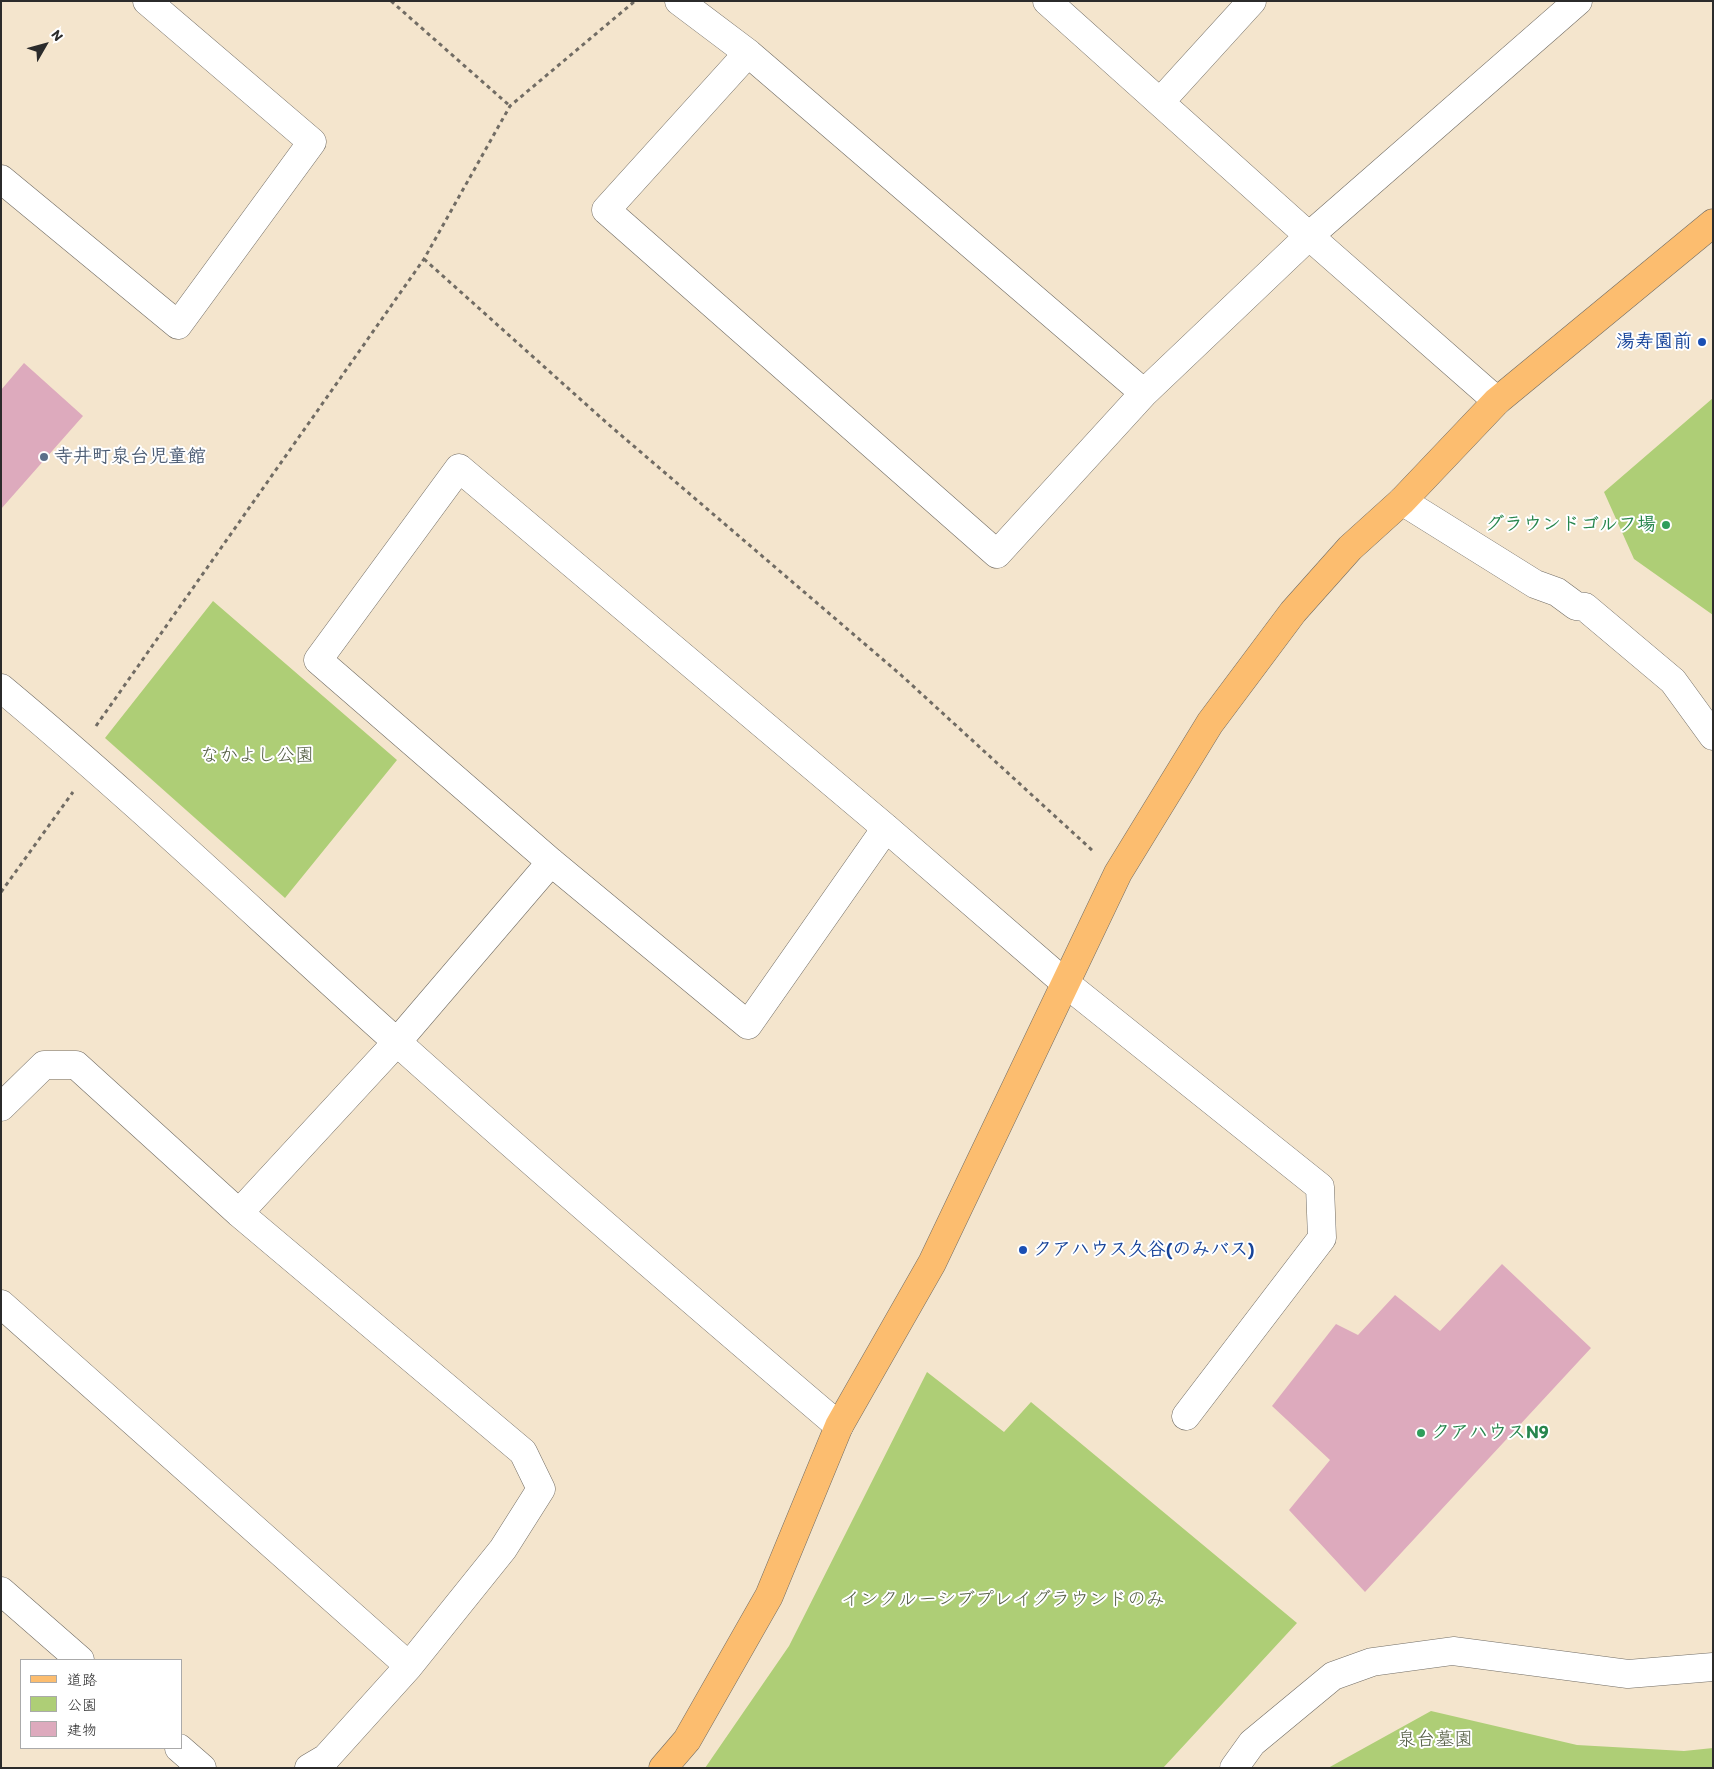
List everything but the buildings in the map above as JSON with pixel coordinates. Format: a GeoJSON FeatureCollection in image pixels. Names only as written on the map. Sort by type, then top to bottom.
{"type":"FeatureCollection","features":[{"type":"Feature","properties":{"kind":"main road"},"geometry":{"type":"LineString","coordinates":[[663,1768],[687,1740],[769,1596],[839,1426],[932,1263],[1064,982],[1118,873],[1210,723],[1293,612],[1350,548],[1402,501],[1498,400],[1713,223]]}},
{"type":"Feature","properties":{"kind":"street"},"geometry":{"type":"LineString","coordinates":[[1,179],[178,325],[312,142],[147,1]]}},
{"type":"Feature","properties":{"kind":"street"},"geometry":{"type":"LineString","coordinates":[[679,1],[748,53],[1144,393]]}},
{"type":"Feature","properties":{"kind":"street"},"geometry":{"type":"LineString","coordinates":[[1047,1],[1161,101],[1309,236],[1498,400]]}},
{"type":"Feature","properties":{"kind":"street"},"geometry":{"type":"LineString","coordinates":[[1161,101],[1252,1]]}},
{"type":"Feature","properties":{"kind":"street"},"geometry":{"type":"LineString","coordinates":[[748,53],[606,210],[997,554],[1144,393],[1309,236],[1578,1]]}},
{"type":"Feature","properties":{"kind":"street"},"geometry":{"type":"LineString","coordinates":[[886,828],[748,1025],[551,862],[318,660],[459,468],[886,828],[1064,982],[1320,1187],[1322,1238],[1186,1416]]}},
{"type":"Feature","properties":{"kind":"street"},"geometry":{"type":"LineString","coordinates":[[1402,501],[1535,584],[1557,592],[1576,606],[1586,607],[1673,681],[1713,736]]}},
{"type":"Feature","properties":{"kind":"street"},"geometry":{"type":"LineString","coordinates":[[1,688],[91,763],[397,1042],[620,1239],[839,1426]]}},
{"type":"Feature","properties":{"kind":"street"},"geometry":{"type":"LineString","coordinates":[[239,1213],[397,1042],[551,862]]}},
{"type":"Feature","properties":{"kind":"street"},"geometry":{"type":"LineString","coordinates":[[1,1107],[44,1064],[76,1065],[239,1213],[523,1452],[541,1488],[502,1549],[409,1666],[323,1765]]}},
{"type":"Feature","properties":{"kind":"street"},"geometry":{"type":"LineString","coordinates":[[1,1304],[409,1666]]}},
{"type":"Feature","properties":{"kind":"street"},"geometry":{"type":"LineString","coordinates":[[1,1591],[79,1659]]}},
{"type":"Feature","properties":{"kind":"street"},"geometry":{"type":"LineString","coordinates":[[1234,1768],[1252,1743],[1333,1676],[1372,1662],[1452,1650],[1628,1674],[1713,1667]]}},
{"type":"Feature","properties":{"kind":"street"},"geometry":{"type":"LineString","coordinates":[[180,1749],[202,1768]]}},
{"type":"Feature","properties":{"kind":"path"},"geometry":{"type":"LineString","coordinates":[[391,1],[510,106]]}},
{"type":"Feature","properties":{"kind":"path"},"geometry":{"type":"LineString","coordinates":[[1,892],[66,804],[91,763],[95,727],[424,259],[510,106],[635,1]]}},
{"type":"Feature","properties":{"kind":"path"},"geometry":{"type":"LineString","coordinates":[[424,259],[608,424],[901,675],[1118,873]]}},
{"type":"Feature","properties":{"kind":"green space","name":"グラウンドゴルフ場"},"geometry":{"type":"Polygon","coordinates":[[[1713,398],[1713,615],[1634,559],[1604,492],[1713,398]]]}},
{"type":"Feature","properties":{"kind":"green space","name":"なかよし公園"},"geometry":{"type":"Polygon","coordinates":[[[213,601],[397,760],[285,898],[105,738],[213,601]]]}},
{"type":"Feature","properties":{"kind":"green space","name":"インクルーシブプレイグラウンドのみ"},"geometry":{"type":"Polygon","coordinates":[[[927,1372],[1004,1432],[1031,1402],[1297,1623],[1163,1768],[705,1768],[789,1646],[927,1372]]]}},
{"type":"Feature","properties":{"kind":"green space","name":"泉台墓園"},"geometry":{"type":"Polygon","coordinates":[[[1431,1711],[1577,1745],[1684,1751],[1713,1748],[1713,1768],[1328,1768],[1431,1711]]]}},
{"type":"Feature","properties":{"kind":"place","name":"湯寿園前"},"geometry":{"type":"Point","coordinates":[1702,342]}},
{"type":"Feature","properties":{"kind":"place","name":"寺井町泉台児童館"},"geometry":{"type":"Point","coordinates":[44,457]}},
{"type":"Feature","properties":{"kind":"place","name":"グラウンドゴルフ場"},"geometry":{"type":"Point","coordinates":[1666,525]}},
{"type":"Feature","properties":{"kind":"place","name":"クアハウス久谷(のみバス)"},"geometry":{"type":"Point","coordinates":[1023,1250]}},
{"type":"Feature","properties":{"kind":"place","name":"クアハウスN9"},"geometry":{"type":"Point","coordinates":[1421,1433]}}]}
